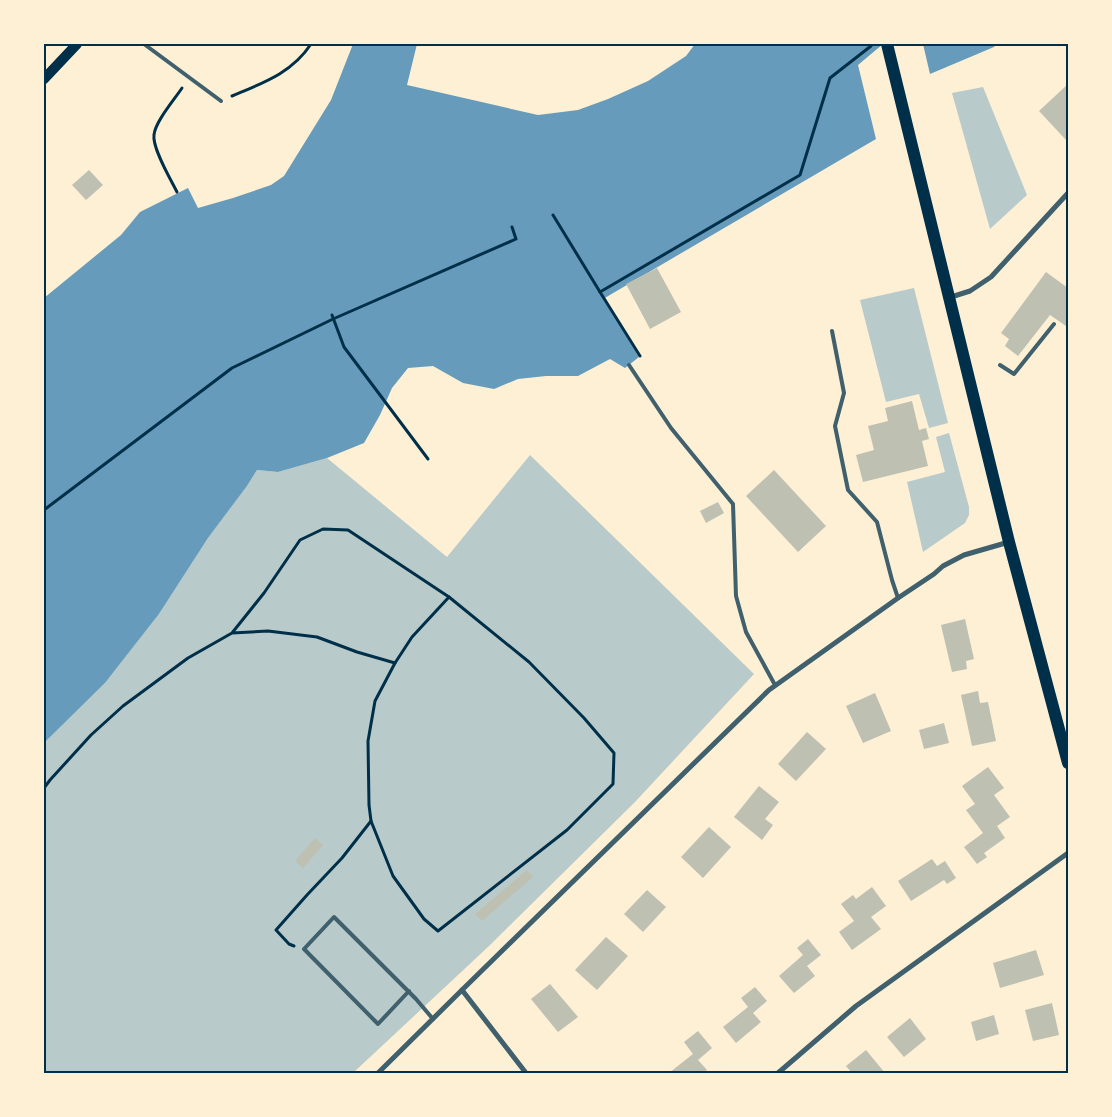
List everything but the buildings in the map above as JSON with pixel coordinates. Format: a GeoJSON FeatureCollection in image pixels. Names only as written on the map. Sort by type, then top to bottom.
{"type":"FeatureCollection","features":[{"type":"Feature","properties":{"kind":"main road"},"geometry":{"type":"LineString","coordinates":[[44,79],[77,44]]}},
{"type":"Feature","properties":{"kind":"main road"},"geometry":{"type":"LineString","coordinates":[[888,48],[1009,542],[1068,763]]}},
{"type":"Feature","properties":{"kind":"street"},"geometry":{"type":"LineString","coordinates":[[950,297],[970,291],[991,277],[1068,193]]}},
{"type":"Feature","properties":{"kind":"street"},"geometry":{"type":"LineString","coordinates":[[378,1073],[775,685],[943,566],[964,555],[1009,542]]}},
{"type":"Feature","properties":{"kind":"street"},"geometry":{"type":"LineString","coordinates":[[778,1073],[856,1006],[1068,853]]}},
{"type":"Feature","properties":{"kind":"street"},"geometry":{"type":"LineString","coordinates":[[462,990],[526,1073]]}},
{"type":"Feature","properties":{"kind":"lane"},"geometry":{"type":"LineString","coordinates":[[144,44],[220,101]]}},
{"type":"Feature","properties":{"kind":"lane"},"geometry":{"type":"LineString","coordinates":[[1000,365],[1014,374],[1054,324]]}},
{"type":"Feature","properties":{"kind":"lane"},"geometry":{"type":"LineString","coordinates":[[832,331],[844,393],[835,426],[848,490],[877,522],[898,598]]}},
{"type":"Feature","properties":{"kind":"lane"},"geometry":{"type":"LineString","coordinates":[[629,365],[671,428],[733,504],[736,596],[746,632],[775,685]]}},
{"type":"Feature","properties":{"kind":"lane"},"geometry":{"type":"LineString","coordinates":[[408,991],[378,1024],[304,949],[334,917],[408,991],[433,1019]]}},
{"type":"Feature","properties":{"kind":"path"},"geometry":{"type":"LineString","coordinates":[[220,101],[288,70],[298,61],[311,44]]}},
{"type":"Feature","properties":{"kind":"path"},"geometry":{"type":"LineString","coordinates":[[600,292],[800,175],[830,78],[874,44]]}},
{"type":"Feature","properties":{"kind":"path"},"geometry":{"type":"LineString","coordinates":[[177,192],[156,150],[153,137],[159,123],[189,78]]}},
{"type":"Feature","properties":{"kind":"path"},"geometry":{"type":"LineString","coordinates":[[553,215],[643,360]]}},
{"type":"Feature","properties":{"kind":"path"},"geometry":{"type":"LineString","coordinates":[[44,510],[232,368],[333,317],[516,239],[512,227]]}},
{"type":"Feature","properties":{"kind":"path"},"geometry":{"type":"LineString","coordinates":[[333,317],[344,347],[428,460]]}},
{"type":"Feature","properties":{"kind":"path"},"geometry":{"type":"LineString","coordinates":[[44,788],[91,735],[122,706],[188,658],[232,633],[264,593],[300,540],[323,528],[348,530],[448,597],[529,662],[584,718],[614,753],[613,784],[567,830],[438,931],[424,919],[393,876],[371,821],[368,741],[375,701],[395,663],[412,637],[448,597]]}},
{"type":"Feature","properties":{"kind":"path"},"geometry":{"type":"LineString","coordinates":[[232,633],[268,631],[317,637],[357,652],[395,663]]}},
{"type":"Feature","properties":{"kind":"path"},"geometry":{"type":"LineString","coordinates":[[304,949],[289,944],[276,930],[342,858],[371,821]]}},
{"type":"Feature","properties":{"kind":"shaded area"},"geometry":{"type":"Polygon","coordinates":[[[983,87],[1027,195],[990,229],[952,93],[983,87]]]}},
{"type":"Feature","properties":{"kind":"shaded area"},"geometry":{"type":"Polygon","coordinates":[[[914,288],[948,423],[929,428],[919,394],[886,402],[860,300],[914,288]]]}},
{"type":"Feature","properties":{"kind":"shaded area"},"geometry":{"type":"Polygon","coordinates":[[[949,433],[969,507],[969,515],[965,523],[923,552],[907,482],[945,472],[936,437],[949,433]]]}},
{"type":"Feature","properties":{"kind":"shaded area"},"geometry":{"type":"Polygon","coordinates":[[[530,455],[754,674],[635,802],[488,947],[353,1073],[44,1073],[44,743],[105,683],[159,614],[208,538],[257,470],[278,472],[327,458],[447,557],[530,455]]]}},
{"type":"Feature","properties":{"kind":"water"},"geometry":{"type":"Polygon","coordinates":[[[353,44],[417,44],[407,85],[538,115],[578,110],[648,81],[686,56],[695,44],[883,44],[858,65],[876,139],[603,299],[639,357],[625,368],[610,359],[578,376],[546,376],[518,379],[494,389],[463,383],[433,366],[408,368],[392,388],[380,415],[364,443],[327,458],[278,472],[257,470],[208,538],[159,614],[105,683],[44,743],[44,298],[121,235],[140,212],[188,188],[198,208],[271,185],[284,176],[331,100],[353,44]]]}},
{"type":"Feature","properties":{"kind":"water"},"geometry":{"type":"Polygon","coordinates":[[[923,44],[997,44],[994,47],[930,74],[923,44]]]}}]}
